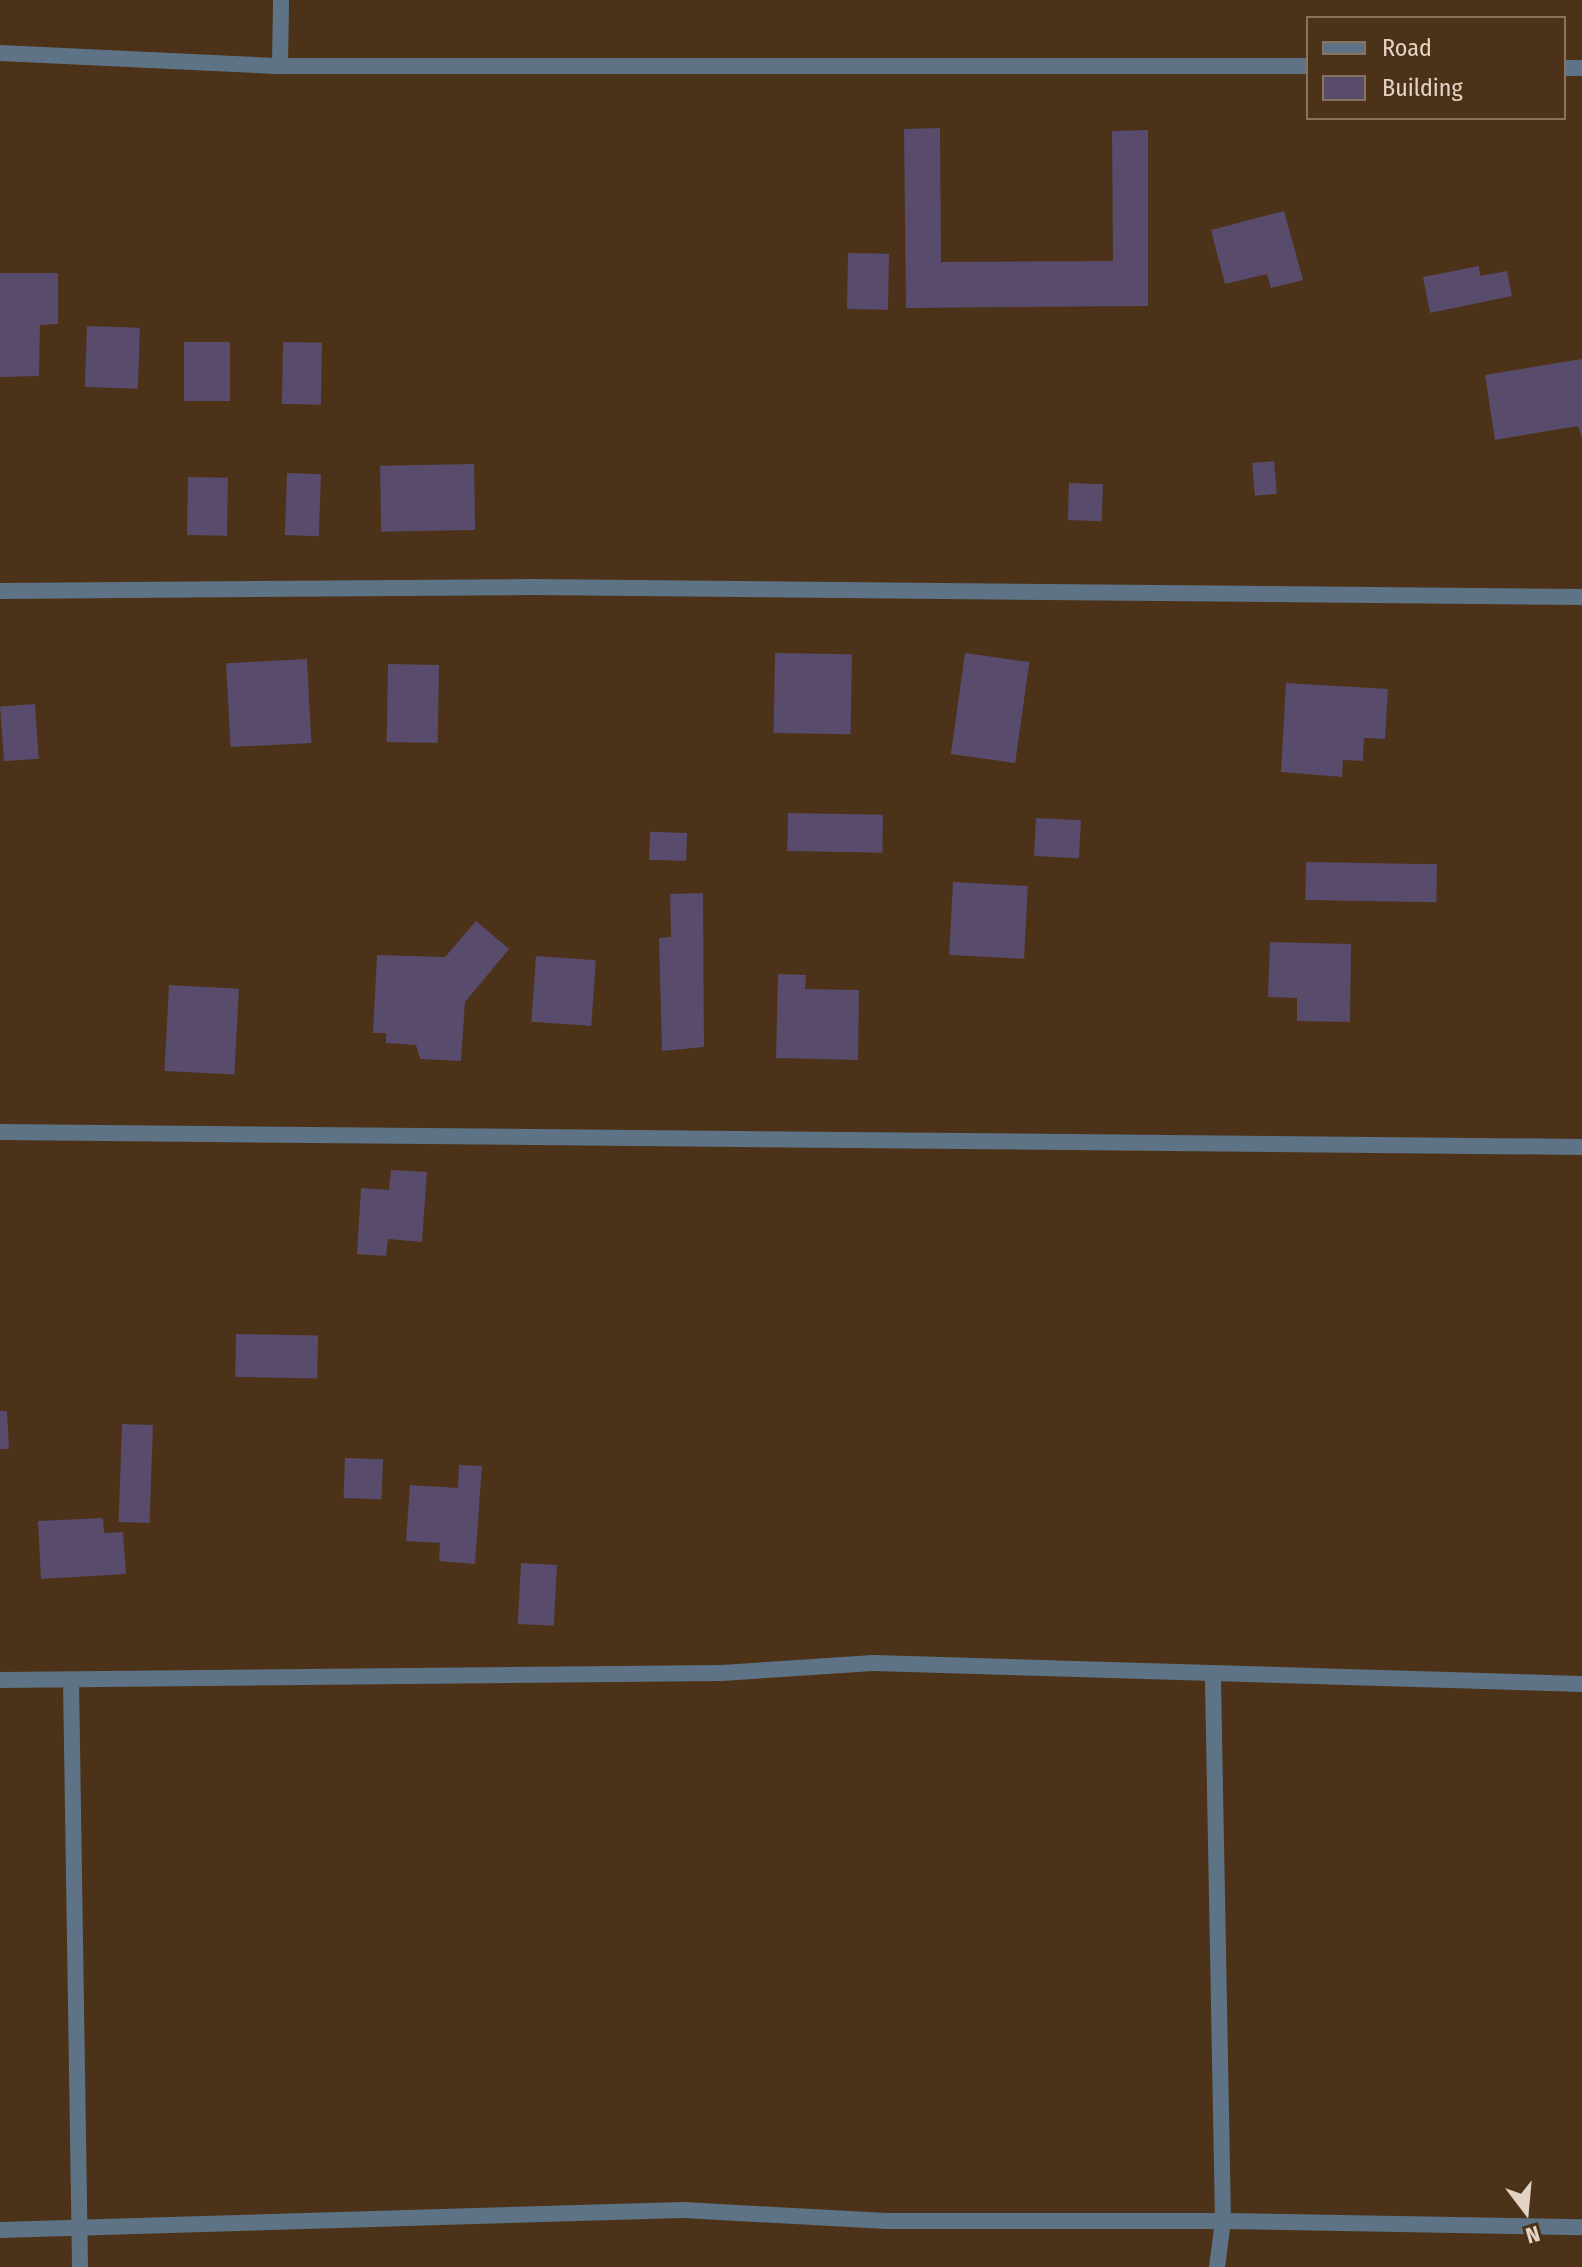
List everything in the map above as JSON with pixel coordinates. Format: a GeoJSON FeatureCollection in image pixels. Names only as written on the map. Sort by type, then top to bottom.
{"type":"FeatureCollection","features":[{"type":"Feature","properties":{"kind":"street"},"geometry":{"type":"LineString","coordinates":[[280,66],[281,0]]}},
{"type":"Feature","properties":{"kind":"street"},"geometry":{"type":"LineString","coordinates":[[0,53],[280,66],[1306,66]]}},
{"type":"Feature","properties":{"kind":"street"},"geometry":{"type":"LineString","coordinates":[[0,591],[516,587],[1582,597]]}},
{"type":"Feature","properties":{"kind":"street"},"geometry":{"type":"LineString","coordinates":[[0,1132],[1582,1147]]}},
{"type":"Feature","properties":{"kind":"street"},"geometry":{"type":"LineString","coordinates":[[0,1680],[71,1680],[232,1672],[722,1673],[874,1663],[1043,1665],[1213,1678],[1582,1684]]}},
{"type":"Feature","properties":{"kind":"street"},"geometry":{"type":"LineString","coordinates":[[1213,1678],[1223,2221],[1217,2267]]}},
{"type":"Feature","properties":{"kind":"street"},"geometry":{"type":"LineString","coordinates":[[71,1680],[82,2229],[80,2267]]}},
{"type":"Feature","properties":{"kind":"street"},"geometry":{"type":"LineString","coordinates":[[0,2230],[668,2210],[886,2221],[1223,2221],[1582,2227]]}},
{"type":"Feature","properties":{"kind":"building"},"geometry":{"type":"Polygon","coordinates":[[[940,128],[941,262],[1113,261],[1112,131],[1148,130],[1148,306],[906,308],[904,129],[940,128]]]}},
{"type":"Feature","properties":{"kind":"building"},"geometry":{"type":"Polygon","coordinates":[[[1284,211],[1303,280],[1271,288],[1267,274],[1225,284],[1211,230],[1284,211]]]}},
{"type":"Feature","properties":{"kind":"building"},"geometry":{"type":"Polygon","coordinates":[[[848,253],[889,254],[888,310],[847,309],[848,253]]]}},
{"type":"Feature","properties":{"kind":"building"},"geometry":{"type":"Polygon","coordinates":[[[1479,266],[1480,276],[1507,271],[1512,296],[1430,313],[1423,277],[1479,266]]]}},
{"type":"Feature","properties":{"kind":"building"},"geometry":{"type":"Polygon","coordinates":[[[0,273],[58,273],[58,324],[40,325],[39,376],[0,377],[0,273]]]}},
{"type":"Feature","properties":{"kind":"building"},"geometry":{"type":"Polygon","coordinates":[[[87,326],[140,328],[138,389],[85,387],[87,326]]]}},
{"type":"Feature","properties":{"kind":"building"},"geometry":{"type":"Polygon","coordinates":[[[184,342],[230,342],[230,401],[184,401],[184,342]]]}},
{"type":"Feature","properties":{"kind":"building"},"geometry":{"type":"Polygon","coordinates":[[[283,342],[322,343],[321,405],[282,404],[283,342]]]}},
{"type":"Feature","properties":{"kind":"building"},"geometry":{"type":"Polygon","coordinates":[[[1582,359],[1582,438],[1578,426],[1495,440],[1485,375],[1582,359]]]}},
{"type":"Feature","properties":{"kind":"building"},"geometry":{"type":"Polygon","coordinates":[[[1274,461],[1277,494],[1255,496],[1252,463],[1274,461]]]}},
{"type":"Feature","properties":{"kind":"building"},"geometry":{"type":"Polygon","coordinates":[[[474,464],[475,530],[381,532],[380,466],[474,464]]]}},
{"type":"Feature","properties":{"kind":"building"},"geometry":{"type":"Polygon","coordinates":[[[287,473],[321,474],[319,536],[285,535],[287,473]]]}},
{"type":"Feature","properties":{"kind":"building"},"geometry":{"type":"Polygon","coordinates":[[[188,477],[228,478],[227,536],[187,535],[188,477]]]}},
{"type":"Feature","properties":{"kind":"building"},"geometry":{"type":"Polygon","coordinates":[[[1069,483],[1103,484],[1102,521],[1068,520],[1069,483]]]}},
{"type":"Feature","properties":{"kind":"building"},"geometry":{"type":"Polygon","coordinates":[[[775,653],[852,654],[851,734],[774,733],[775,653]]]}},
{"type":"Feature","properties":{"kind":"building"},"geometry":{"type":"Polygon","coordinates":[[[965,653],[1029,662],[1015,763],[951,754],[965,653]]]}},
{"type":"Feature","properties":{"kind":"building"},"geometry":{"type":"Polygon","coordinates":[[[307,659],[311,743],[231,747],[226,663],[307,659]]]}},
{"type":"Feature","properties":{"kind":"building"},"geometry":{"type":"Polygon","coordinates":[[[388,664],[439,665],[438,743],[387,742],[388,664]]]}},
{"type":"Feature","properties":{"kind":"building"},"geometry":{"type":"Polygon","coordinates":[[[1286,683],[1388,689],[1385,739],[1364,738],[1363,761],[1343,760],[1342,777],[1281,772],[1286,683]]]}},
{"type":"Feature","properties":{"kind":"building"},"geometry":{"type":"Polygon","coordinates":[[[35,704],[39,759],[4,761],[0,706],[35,704]]]}},
{"type":"Feature","properties":{"kind":"building"},"geometry":{"type":"Polygon","coordinates":[[[788,813],[883,815],[882,853],[787,851],[788,813]]]}},
{"type":"Feature","properties":{"kind":"building"},"geometry":{"type":"Polygon","coordinates":[[[1036,818],[1081,820],[1079,858],[1034,856],[1036,818]]]}},
{"type":"Feature","properties":{"kind":"building"},"geometry":{"type":"Polygon","coordinates":[[[650,832],[687,833],[686,861],[649,860],[650,832]]]}},
{"type":"Feature","properties":{"kind":"building"},"geometry":{"type":"Polygon","coordinates":[[[1306,862],[1437,864],[1436,902],[1305,900],[1306,862]]]}},
{"type":"Feature","properties":{"kind":"building"},"geometry":{"type":"Polygon","coordinates":[[[953,882],[1028,886],[1024,959],[949,955],[953,882]]]}},
{"type":"Feature","properties":{"kind":"building"},"geometry":{"type":"Polygon","coordinates":[[[703,893],[704,1047],[662,1051],[659,938],[671,937],[670,894],[703,893]]]}},
{"type":"Feature","properties":{"kind":"building"},"geometry":{"type":"Polygon","coordinates":[[[476,921],[509,949],[465,1002],[461,1061],[420,1059],[416,1045],[386,1043],[386,1033],[373,1033],[377,955],[445,957],[476,921]]]}},
{"type":"Feature","properties":{"kind":"building"},"geometry":{"type":"Polygon","coordinates":[[[1270,942],[1351,944],[1350,1022],[1297,1021],[1297,998],[1268,997],[1270,942]]]}},
{"type":"Feature","properties":{"kind":"building"},"geometry":{"type":"Polygon","coordinates":[[[536,956],[596,960],[591,1026],[531,1022],[536,956]]]}},
{"type":"Feature","properties":{"kind":"building"},"geometry":{"type":"Polygon","coordinates":[[[778,974],[806,975],[805,989],[859,990],[858,1060],[776,1058],[778,974]]]}},
{"type":"Feature","properties":{"kind":"building"},"geometry":{"type":"Polygon","coordinates":[[[169,985],[239,989],[234,1075],[164,1071],[169,985]]]}},
{"type":"Feature","properties":{"kind":"building"},"geometry":{"type":"Polygon","coordinates":[[[391,1170],[427,1172],[422,1242],[388,1239],[386,1256],[357,1254],[361,1188],[389,1190],[391,1170]]]}},
{"type":"Feature","properties":{"kind":"building"},"geometry":{"type":"Polygon","coordinates":[[[236,1334],[318,1335],[317,1378],[235,1377],[236,1334]]]}},
{"type":"Feature","properties":{"kind":"building"},"geometry":{"type":"Polygon","coordinates":[[[0,1411],[7,1411],[9,1449],[0,1449],[0,1411]]]}},
{"type":"Feature","properties":{"kind":"building"},"geometry":{"type":"Polygon","coordinates":[[[122,1424],[153,1425],[150,1523],[119,1522],[122,1424]]]}},
{"type":"Feature","properties":{"kind":"building"},"geometry":{"type":"Polygon","coordinates":[[[345,1458],[383,1459],[382,1499],[344,1498],[345,1458]]]}},
{"type":"Feature","properties":{"kind":"building"},"geometry":{"type":"Polygon","coordinates":[[[459,1465],[482,1466],[475,1564],[439,1561],[440,1543],[406,1541],[410,1485],[458,1488],[459,1465]]]}},
{"type":"Feature","properties":{"kind":"building"},"geometry":{"type":"Polygon","coordinates":[[[103,1518],[104,1533],[123,1532],[126,1574],[41,1579],[38,1521],[103,1518]]]}},
{"type":"Feature","properties":{"kind":"building"},"geometry":{"type":"Polygon","coordinates":[[[521,1563],[557,1565],[554,1626],[518,1624],[521,1563]]]}}]}
